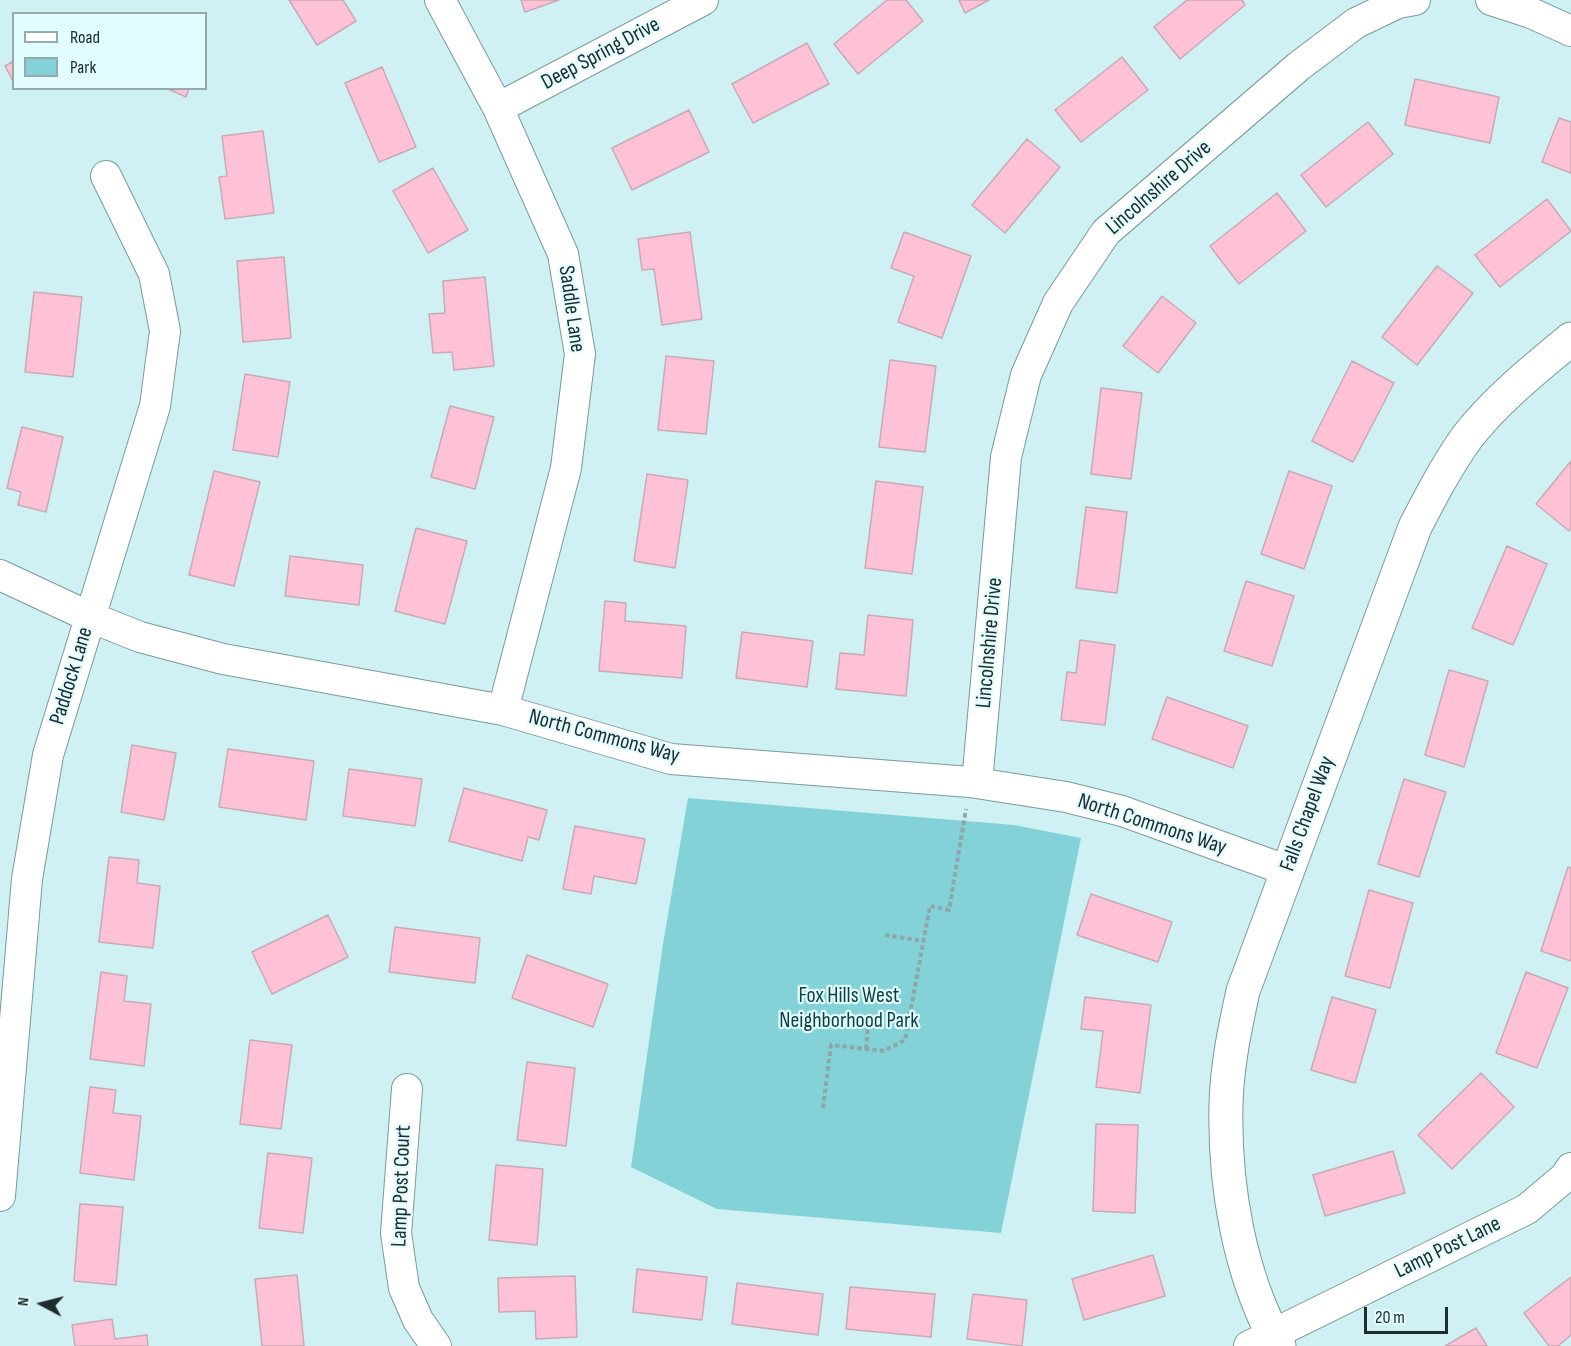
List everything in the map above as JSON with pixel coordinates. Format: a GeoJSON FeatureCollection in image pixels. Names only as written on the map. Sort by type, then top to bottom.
{"type":"FeatureCollection","features":[{"type":"Feature","properties":{"kind":"street","name":"Saddle Lane"},"geometry":{"type":"LineString","coordinates":[[440,0],[498,108],[563,254],[580,354],[566,468],[503,710]]}},
{"type":"Feature","properties":{"kind":"street","name":"Deep Spring Drive"},"geometry":{"type":"LineString","coordinates":[[498,108],[703,0]]}},
{"type":"Feature","properties":{"kind":"street","name":"Lincolnshire Drive"},"geometry":{"type":"LineString","coordinates":[[974,783],[1006,457],[1026,375],[1058,303],[1106,232],[1299,66],[1356,23],[1398,3],[1415,0]]}},
{"type":"Feature","properties":{"kind":"street"},"geometry":{"type":"LineString","coordinates":[[1491,0],[1531,13],[1571,31]]}},
{"type":"Feature","properties":{"kind":"street","name":"Paddock Lane"},"geometry":{"type":"LineString","coordinates":[[0,1196],[27,879],[48,755],[155,406],[165,332],[154,274],[106,176]]}},
{"type":"Feature","properties":{"kind":"street","name":"Falls Chapel Way"},"geometry":{"type":"LineString","coordinates":[[1267,1342],[1235,1221],[1227,1164],[1226,1103],[1231,1047],[1243,991],[1415,527],[1439,479],[1469,436],[1501,400],[1571,339]]}},
{"type":"Feature","properties":{"kind":"street","name":"North Commons Way"},"geometry":{"type":"LineString","coordinates":[[0,575],[90,617],[140,637],[224,659],[503,710],[671,759],[974,783],[1066,797],[1122,811],[1287,870]]}},
{"type":"Feature","properties":{"kind":"street","name":"Lamp Post Court"},"geometry":{"type":"LineString","coordinates":[[407,1089],[396,1233],[404,1288],[418,1320],[436,1346]]}},
{"type":"Feature","properties":{"kind":"street","name":"Lamp Post Lane"},"geometry":{"type":"LineString","coordinates":[[1267,1342],[1527,1209],[1565,1177],[1571,1168]]}},
{"type":"Feature","properties":{"kind":"path"},"geometry":{"type":"LineString","coordinates":[[823,1108],[831,1045],[884,1051],[905,1041],[930,906],[949,910],[974,783]]}},
{"type":"Feature","properties":{"kind":"path"},"geometry":{"type":"LineString","coordinates":[[885,935],[924,941]]}},
{"type":"Feature","properties":{"kind":"path"},"geometry":{"type":"LineString","coordinates":[[866,1049],[868,1026]]}},
{"type":"Feature","properties":{"kind":"green space","name":"Fox Hills West Neighborhood Park"},"geometry":{"type":"Polygon","coordinates":[[[688,798],[1014,825],[1081,838],[1001,1233],[717,1209],[631,1167],[663,944],[688,798]]]}},
{"type":"Feature","properties":{"kind":"building"},"geometry":{"type":"Polygon","coordinates":[[[289,0],[343,0],[356,21],[317,45],[289,0]]]}},
{"type":"Feature","properties":{"kind":"building"},"geometry":{"type":"Polygon","coordinates":[[[521,0],[559,0],[525,12],[521,0]]]}},
{"type":"Feature","properties":{"kind":"building"},"geometry":{"type":"Polygon","coordinates":[[[887,0],[906,0],[923,21],[858,74],[834,44],[887,0]]]}},
{"type":"Feature","properties":{"kind":"building"},"geometry":{"type":"Polygon","coordinates":[[[959,0],[989,0],[965,13],[959,0]]]}},
{"type":"Feature","properties":{"kind":"building"},"geometry":{"type":"Polygon","coordinates":[[[1187,0],[1242,0],[1245,5],[1180,59],[1154,27],[1187,0]]]}},
{"type":"Feature","properties":{"kind":"building"},"geometry":{"type":"Polygon","coordinates":[[[807,43],[829,84],[753,123],[732,84],[807,43]]]}},
{"type":"Feature","properties":{"kind":"building"},"geometry":{"type":"Polygon","coordinates":[[[1122,57],[1148,90],[1081,142],[1055,110],[1122,57]]]}},
{"type":"Feature","properties":{"kind":"building"},"geometry":{"type":"Polygon","coordinates":[[[12,62],[12,79],[5,66],[12,62]]]}},
{"type":"Feature","properties":{"kind":"building"},"geometry":{"type":"Polygon","coordinates":[[[382,67],[416,147],[379,162],[345,83],[382,67]]]}},
{"type":"Feature","properties":{"kind":"building"},"geometry":{"type":"Polygon","coordinates":[[[1415,79],[1499,97],[1490,143],[1405,125],[1415,79]]]}},
{"type":"Feature","properties":{"kind":"building"},"geometry":{"type":"Polygon","coordinates":[[[170,90],[188,90],[186,97],[170,90]]]}},
{"type":"Feature","properties":{"kind":"building"},"geometry":{"type":"Polygon","coordinates":[[[689,110],[709,152],[632,190],[612,148],[689,110]]]}},
{"type":"Feature","properties":{"kind":"building"},"geometry":{"type":"Polygon","coordinates":[[[1559,118],[1571,122],[1571,173],[1542,162],[1559,118]]]}},
{"type":"Feature","properties":{"kind":"building"},"geometry":{"type":"Polygon","coordinates":[[[1368,122],[1393,154],[1326,207],[1301,175],[1368,122]]]}},
{"type":"Feature","properties":{"kind":"building"},"geometry":{"type":"Polygon","coordinates":[[[263,131],[274,213],[225,219],[219,177],[227,176],[222,136],[263,131]]]}},
{"type":"Feature","properties":{"kind":"building"},"geometry":{"type":"Polygon","coordinates":[[[1027,139],[1060,167],[1005,233],[972,205],[1027,139]]]}},
{"type":"Feature","properties":{"kind":"building"},"geometry":{"type":"Polygon","coordinates":[[[433,168],[468,230],[428,253],[393,191],[433,168]]]}},
{"type":"Feature","properties":{"kind":"building"},"geometry":{"type":"Polygon","coordinates":[[[1277,193],[1306,231],[1239,284],[1210,246],[1277,193]]]}},
{"type":"Feature","properties":{"kind":"building"},"geometry":{"type":"Polygon","coordinates":[[[1547,199],[1571,231],[1500,287],[1475,255],[1547,199]]]}},
{"type":"Feature","properties":{"kind":"building"},"geometry":{"type":"Polygon","coordinates":[[[690,232],[702,319],[662,325],[654,269],[642,270],[638,239],[690,232]]]}},
{"type":"Feature","properties":{"kind":"building"},"geometry":{"type":"Polygon","coordinates":[[[904,232],[971,256],[942,338],[898,322],[914,276],[891,268],[904,232]]]}},
{"type":"Feature","properties":{"kind":"building"},"geometry":{"type":"Polygon","coordinates":[[[284,257],[291,338],[243,342],[237,261],[284,257]]]}},
{"type":"Feature","properties":{"kind":"building"},"geometry":{"type":"Polygon","coordinates":[[[1437,266],[1473,293],[1417,365],[1382,337],[1437,266]]]}},
{"type":"Feature","properties":{"kind":"building"},"geometry":{"type":"Polygon","coordinates":[[[485,277],[494,366],[454,370],[452,352],[433,353],[429,314],[445,313],[443,281],[485,277]]]}},
{"type":"Feature","properties":{"kind":"building"},"geometry":{"type":"Polygon","coordinates":[[[34,292],[82,297],[73,377],[25,372],[34,292]]]}},
{"type":"Feature","properties":{"kind":"building"},"geometry":{"type":"Polygon","coordinates":[[[1162,296],[1196,323],[1158,373],[1123,346],[1162,296]]]}},
{"type":"Feature","properties":{"kind":"building"},"geometry":{"type":"Polygon","coordinates":[[[666,356],[714,361],[706,434],[658,430],[666,356]]]}},
{"type":"Feature","properties":{"kind":"building"},"geometry":{"type":"Polygon","coordinates":[[[890,360],[936,366],[925,452],[879,447],[890,360]]]}},
{"type":"Feature","properties":{"kind":"building"},"geometry":{"type":"Polygon","coordinates":[[[1352,361],[1394,383],[1353,462],[1312,441],[1352,361]]]}},
{"type":"Feature","properties":{"kind":"building"},"geometry":{"type":"Polygon","coordinates":[[[245,374],[290,382],[278,457],[233,450],[245,374]]]}},
{"type":"Feature","properties":{"kind":"building"},"geometry":{"type":"Polygon","coordinates":[[[1101,388],[1142,393],[1131,479],[1091,474],[1101,388]]]}},
{"type":"Feature","properties":{"kind":"building"},"geometry":{"type":"Polygon","coordinates":[[[450,406],[494,417],[475,489],[431,477],[450,406]]]}},
{"type":"Feature","properties":{"kind":"building"},"geometry":{"type":"Polygon","coordinates":[[[22,427],[63,437],[46,512],[18,505],[21,492],[7,488],[22,427]]]}},
{"type":"Feature","properties":{"kind":"building"},"geometry":{"type":"Polygon","coordinates":[[[1571,461],[1571,528],[1569,531],[1536,504],[1571,461]]]}},
{"type":"Feature","properties":{"kind":"building"},"geometry":{"type":"Polygon","coordinates":[[[214,471],[260,482],[234,586],[189,575],[214,471]]]}},
{"type":"Feature","properties":{"kind":"building"},"geometry":{"type":"Polygon","coordinates":[[[1289,471],[1332,486],[1304,569],[1261,554],[1289,471]]]}},
{"type":"Feature","properties":{"kind":"building"},"geometry":{"type":"Polygon","coordinates":[[[647,474],[688,480],[675,568],[634,561],[647,474]]]}},
{"type":"Feature","properties":{"kind":"building"},"geometry":{"type":"Polygon","coordinates":[[[876,481],[923,487],[912,574],[865,568],[876,481]]]}},
{"type":"Feature","properties":{"kind":"building"},"geometry":{"type":"Polygon","coordinates":[[[1086,507],[1127,512],[1117,593],[1076,588],[1086,507]]]}},
{"type":"Feature","properties":{"kind":"building"},"geometry":{"type":"Polygon","coordinates":[[[416,528],[467,541],[445,624],[395,611],[416,528]]]}},
{"type":"Feature","properties":{"kind":"building"},"geometry":{"type":"Polygon","coordinates":[[[1507,546],[1547,564],[1513,645],[1472,628],[1507,546]]]}},
{"type":"Feature","properties":{"kind":"building"},"geometry":{"type":"Polygon","coordinates":[[[290,556],[363,565],[359,605],[285,596],[290,556]]]}},
{"type":"Feature","properties":{"kind":"building"},"geometry":{"type":"Polygon","coordinates":[[[1246,581],[1294,596],[1272,666],[1224,651],[1246,581]]]}},
{"type":"Feature","properties":{"kind":"building"},"geometry":{"type":"Polygon","coordinates":[[[605,601],[626,603],[625,621],[686,626],[682,678],[599,671],[605,601]]]}},
{"type":"Feature","properties":{"kind":"building"},"geometry":{"type":"Polygon","coordinates":[[[868,615],[913,620],[906,696],[836,689],[840,653],[864,655],[868,615]]]}},
{"type":"Feature","properties":{"kind":"building"},"geometry":{"type":"Polygon","coordinates":[[[742,632],[813,641],[807,687],[736,678],[742,632]]]}},
{"type":"Feature","properties":{"kind":"building"},"geometry":{"type":"Polygon","coordinates":[[[1080,640],[1115,645],[1105,725],[1061,720],[1067,672],[1076,673],[1080,640]]]}},
{"type":"Feature","properties":{"kind":"building"},"geometry":{"type":"Polygon","coordinates":[[[1449,670],[1488,681],[1464,767],[1425,755],[1449,670]]]}},
{"type":"Feature","properties":{"kind":"building"},"geometry":{"type":"Polygon","coordinates":[[[1167,697],[1248,726],[1233,768],[1152,739],[1167,697]]]}},
{"type":"Feature","properties":{"kind":"building"},"geometry":{"type":"Polygon","coordinates":[[[132,745],[176,753],[164,820],[121,812],[132,745]]]}},
{"type":"Feature","properties":{"kind":"building"},"geometry":{"type":"Polygon","coordinates":[[[228,749],[314,761],[306,820],[219,807],[228,749]]]}},
{"type":"Feature","properties":{"kind":"building"},"geometry":{"type":"Polygon","coordinates":[[[349,769],[422,779],[415,826],[343,816],[349,769]]]}},
{"type":"Feature","properties":{"kind":"building"},"geometry":{"type":"Polygon","coordinates":[[[1404,779],[1446,792],[1419,877],[1378,864],[1404,779]]]}},
{"type":"Feature","properties":{"kind":"building"},"geometry":{"type":"Polygon","coordinates":[[[464,788],[547,810],[539,840],[528,837],[522,861],[449,841],[464,788]]]}},
{"type":"Feature","properties":{"kind":"building"},"geometry":{"type":"Polygon","coordinates":[[[575,826],[645,839],[636,884],[594,876],[591,894],[563,889],[575,826]]]}},
{"type":"Feature","properties":{"kind":"building"},"geometry":{"type":"Polygon","coordinates":[[[109,857],[139,860],[137,883],[160,886],[153,948],[99,942],[109,857]]]}},
{"type":"Feature","properties":{"kind":"building"},"geometry":{"type":"Polygon","coordinates":[[[1568,867],[1571,868],[1571,961],[1541,951],[1568,867]]]}},
{"type":"Feature","properties":{"kind":"building"},"geometry":{"type":"Polygon","coordinates":[[[1369,890],[1413,903],[1390,988],[1345,976],[1369,890]]]}},
{"type":"Feature","properties":{"kind":"building"},"geometry":{"type":"Polygon","coordinates":[[[1091,894],[1172,922],[1158,962],[1077,935],[1091,894]]]}},
{"type":"Feature","properties":{"kind":"building"},"geometry":{"type":"Polygon","coordinates":[[[328,915],[348,957],[272,994],[252,952],[328,915]]]}},
{"type":"Feature","properties":{"kind":"building"},"geometry":{"type":"Polygon","coordinates":[[[395,927],[480,938],[475,983],[389,972],[395,927]]]}},
{"type":"Feature","properties":{"kind":"building"},"geometry":{"type":"Polygon","coordinates":[[[527,955],[608,984],[593,1027],[512,998],[527,955]]]}},
{"type":"Feature","properties":{"kind":"building"},"geometry":{"type":"Polygon","coordinates":[[[101,972],[127,976],[124,1001],[151,1004],[144,1066],[90,1059],[101,972]]]}},
{"type":"Feature","properties":{"kind":"building"},"geometry":{"type":"Polygon","coordinates":[[[1526,972],[1568,988],[1537,1068],[1496,1053],[1526,972]]]}},
{"type":"Feature","properties":{"kind":"building"},"geometry":{"type":"Polygon","coordinates":[[[1085,997],[1151,1005],[1140,1093],[1096,1087],[1103,1031],[1081,1029],[1085,997]]]}},
{"type":"Feature","properties":{"kind":"building"},"geometry":{"type":"Polygon","coordinates":[[[1332,997],[1376,1010],[1355,1083],[1311,1070],[1332,997]]]}},
{"type":"Feature","properties":{"kind":"building"},"geometry":{"type":"Polygon","coordinates":[[[250,1040],[292,1045],[281,1129],[240,1124],[250,1040]]]}},
{"type":"Feature","properties":{"kind":"building"},"geometry":{"type":"Polygon","coordinates":[[[527,1062],[575,1068],[566,1146],[517,1140],[527,1062]]]}},
{"type":"Feature","properties":{"kind":"building"},"geometry":{"type":"Polygon","coordinates":[[[1481,1073],[1514,1107],[1452,1169],[1418,1135],[1481,1073]]]}},
{"type":"Feature","properties":{"kind":"building"},"geometry":{"type":"Polygon","coordinates":[[[90,1087],[116,1090],[113,1113],[141,1116],[134,1180],[80,1173],[90,1087]]]}},
{"type":"Feature","properties":{"kind":"building"},"geometry":{"type":"Polygon","coordinates":[[[1096,1124],[1138,1125],[1135,1213],[1093,1211],[1096,1124]]]}},
{"type":"Feature","properties":{"kind":"building"},"geometry":{"type":"Polygon","coordinates":[[[1393,1151],[1405,1193],[1325,1216],[1313,1175],[1393,1151]]]}},
{"type":"Feature","properties":{"kind":"building"},"geometry":{"type":"Polygon","coordinates":[[[268,1153],[312,1158],[303,1233],[259,1228],[268,1153]]]}},
{"type":"Feature","properties":{"kind":"building"},"geometry":{"type":"Polygon","coordinates":[[[496,1165],[543,1169],[537,1245],[489,1240],[496,1165]]]}},
{"type":"Feature","properties":{"kind":"building"},"geometry":{"type":"Polygon","coordinates":[[[80,1204],[123,1207],[116,1285],[74,1281],[80,1204]]]}},
{"type":"Feature","properties":{"kind":"building"},"geometry":{"type":"Polygon","coordinates":[[[1153,1255],[1165,1296],[1084,1320],[1072,1279],[1153,1255]]]}},
{"type":"Feature","properties":{"kind":"building"},"geometry":{"type":"Polygon","coordinates":[[[637,1269],[707,1277],[702,1320],[633,1312],[637,1269]]]}},
{"type":"Feature","properties":{"kind":"building"},"geometry":{"type":"Polygon","coordinates":[[[297,1275],[304,1346],[262,1346],[255,1279],[297,1275]]]}},
{"type":"Feature","properties":{"kind":"building"},"geometry":{"type":"Polygon","coordinates":[[[575,1276],[577,1337],[536,1339],[535,1311],[499,1312],[498,1278],[575,1276]]]}},
{"type":"Feature","properties":{"kind":"building"},"geometry":{"type":"Polygon","coordinates":[[[1571,1277],[1571,1335],[1558,1346],[1549,1346],[1524,1313],[1571,1277]]]}},
{"type":"Feature","properties":{"kind":"building"},"geometry":{"type":"Polygon","coordinates":[[[737,1283],[823,1294],[818,1335],[732,1324],[737,1283]]]}},
{"type":"Feature","properties":{"kind":"building"},"geometry":{"type":"Polygon","coordinates":[[[850,1287],[935,1294],[931,1337],[846,1329],[850,1287]]]}},
{"type":"Feature","properties":{"kind":"building"},"geometry":{"type":"Polygon","coordinates":[[[973,1294],[1027,1300],[1022,1346],[967,1339],[973,1294]]]}},
{"type":"Feature","properties":{"kind":"building"},"geometry":{"type":"Polygon","coordinates":[[[112,1319],[115,1339],[147,1335],[148,1346],[75,1346],[72,1325],[112,1319]]]}},
{"type":"Feature","properties":{"kind":"building"},"geometry":{"type":"Polygon","coordinates":[[[1476,1328],[1487,1346],[1445,1346],[1476,1328]]]}}]}
